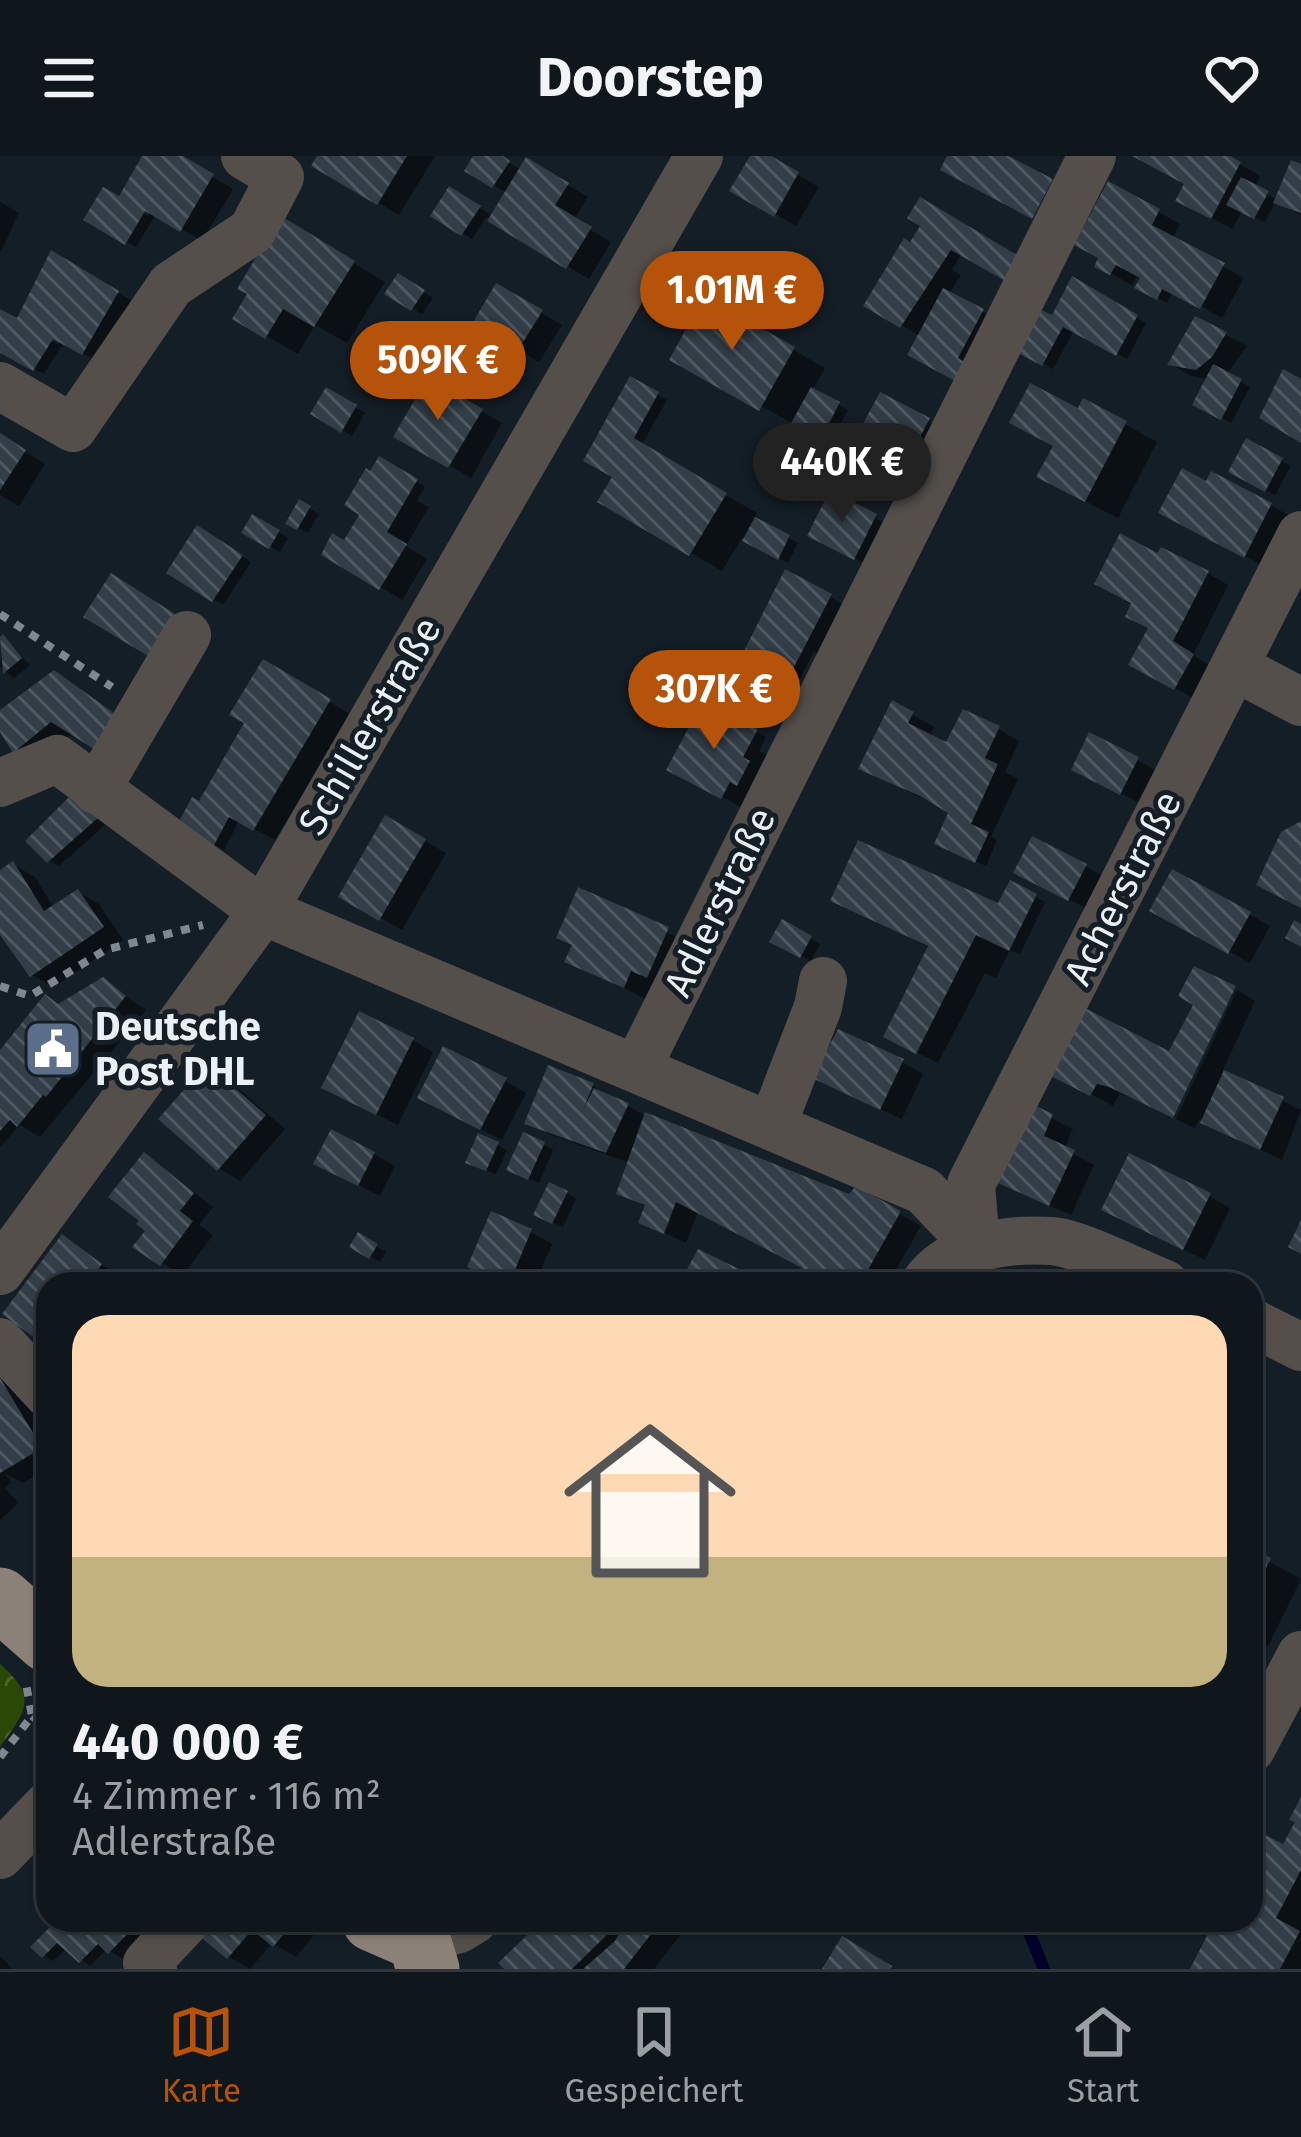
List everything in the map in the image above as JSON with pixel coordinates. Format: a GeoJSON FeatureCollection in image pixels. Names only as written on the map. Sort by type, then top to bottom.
{"type":"FeatureCollection","features":[{"type":"Feature","properties":{"kind":"main road"},"geometry":{"type":"LineString","coordinates":[[0,1599],[36,1660]]}},
{"type":"Feature","properties":{"kind":"street","name":"Schillerstraße"},"geometry":{"type":"LineString","coordinates":[[0,1271],[263,911],[699,156]]}},
{"type":"Feature","properties":{"kind":"street","name":"Adlerstraße"},"geometry":{"type":"LineString","coordinates":[[638,1069],[1092,156]]}},
{"type":"Feature","properties":{"kind":"street"},"geometry":{"type":"LineString","coordinates":[[0,386],[73,428],[171,285],[251,230],[273,163]]}},
{"type":"Feature","properties":{"kind":"street","name":"Acherstraße"},"geometry":{"type":"LineString","coordinates":[[976,1246],[970,1184],[1301,535]]}},
{"type":"Feature","properties":{"kind":"street"},"geometry":{"type":"LineString","coordinates":[[96,790],[187,635]]}},
{"type":"Feature","properties":{"kind":"street"},"geometry":{"type":"LineString","coordinates":[[1235,668],[1301,702]]}},
{"type":"Feature","properties":{"kind":"street"},"geometry":{"type":"LineString","coordinates":[[0,784],[57,759],[263,911],[924,1191],[976,1246]]}},
{"type":"Feature","properties":{"kind":"street"},"geometry":{"type":"LineString","coordinates":[[772,1126],[824,981]]}},
{"type":"Feature","properties":{"kind":"street"},"geometry":{"type":"LineString","coordinates":[[933,1272],[976,1246],[1055,1240],[1136,1272]]}},
{"type":"Feature","properties":{"kind":"street"},"geometry":{"type":"LineString","coordinates":[[1263,1328],[1301,1347]]}},
{"type":"Feature","properties":{"kind":"street"},"geometry":{"type":"LineString","coordinates":[[0,1342],[36,1381]]}},
{"type":"Feature","properties":{"kind":"street"},"geometry":{"type":"LineString","coordinates":[[1263,1726],[1301,1655]]}},
{"type":"Feature","properties":{"kind":"street"},"geometry":{"type":"LineString","coordinates":[[0,1855],[36,1817]]}},
{"type":"Feature","properties":{"kind":"street"},"geometry":{"type":"LineString","coordinates":[[153,1969],[147,1963],[177,1932]]}},
{"type":"Feature","properties":{"kind":"path"},"geometry":{"type":"LineString","coordinates":[[0,614],[143,707]]}},
{"type":"Feature","properties":{"kind":"path"},"geometry":{"type":"LineString","coordinates":[[0,986],[30,996],[106,950],[165,934]]}},
{"type":"Feature","properties":{"kind":"path"},"geometry":{"type":"LineString","coordinates":[[0,1757],[32,1716],[36,1660]]}},
{"type":"Feature","properties":{"kind":"path"},"geometry":{"type":"LineString","coordinates":[[32,1716],[36,1719]]}},
{"type":"Feature","properties":{"kind":"green space"},"geometry":{"type":"Polygon","coordinates":[[[0,1664],[20,1686],[24,1704],[0,1747],[0,1664]]]}},
{"type":"Feature","properties":{"kind":"building"},"geometry":{"type":"Polygon","coordinates":[[[142,156],[183,156],[214,174],[180,232],[145,211],[125,245],[83,220],[103,187],[119,196],[142,156]]]}},
{"type":"Feature","properties":{"kind":"building"},"geometry":{"type":"Polygon","coordinates":[[[317,156],[407,156],[377,205],[311,166],[317,156]]]}},
{"type":"Feature","properties":{"kind":"building"},"geometry":{"type":"Polygon","coordinates":[[[473,156],[503,156],[510,161],[492,188],[464,171],[473,156]]]}},
{"type":"Feature","properties":{"kind":"building"},"geometry":{"type":"Polygon","coordinates":[[[750,156],[771,156],[799,172],[774,217],[729,191],[750,156]]]}},
{"type":"Feature","properties":{"kind":"building"},"geometry":{"type":"Polygon","coordinates":[[[947,156],[1008,156],[1053,179],[1032,219],[940,170],[947,156]]]}},
{"type":"Feature","properties":{"kind":"building"},"geometry":{"type":"Polygon","coordinates":[[[1132,156],[1230,156],[1241,162],[1211,219],[1175,201],[1184,184],[1132,156]]]}},
{"type":"Feature","properties":{"kind":"building"},"geometry":{"type":"Polygon","coordinates":[[[526,157],[569,183],[555,205],[592,227],[566,269],[487,221],[526,157]]]}},
{"type":"Feature","properties":{"kind":"building"},"geometry":{"type":"Polygon","coordinates":[[[1291,160],[1301,164],[1301,213],[1273,203],[1291,160]]]}},
{"type":"Feature","properties":{"kind":"building"},"geometry":{"type":"Polygon","coordinates":[[[1241,177],[1269,191],[1254,219],[1226,205],[1241,177]]]}},
{"type":"Feature","properties":{"kind":"building"},"geometry":{"type":"Polygon","coordinates":[[[1108,181],[1160,209],[1152,225],[1225,263],[1200,309],[1162,289],[1157,300],[1134,288],[1140,278],[1116,265],[1110,275],[1094,267],[1098,258],[1074,245],[1108,181]]]}},
{"type":"Feature","properties":{"kind":"building"},"geometry":{"type":"Polygon","coordinates":[[[449,186],[481,206],[461,236],[430,216],[449,186]]]}},
{"type":"Feature","properties":{"kind":"building"},"geometry":{"type":"Polygon","coordinates":[[[920,197],[1020,257],[1007,282],[951,250],[900,328],[863,306],[904,238],[910,242],[920,226],[907,218],[920,197]]]}},
{"type":"Feature","properties":{"kind":"building"},"geometry":{"type":"Polygon","coordinates":[[[281,216],[355,261],[314,327],[283,309],[265,339],[232,319],[247,294],[237,289],[281,216]]]}},
{"type":"Feature","properties":{"kind":"building"},"geometry":{"type":"Polygon","coordinates":[[[51,250],[119,291],[82,355],[53,339],[33,371],[0,353],[0,309],[17,318],[51,250]]]}},
{"type":"Feature","properties":{"kind":"building"},"geometry":{"type":"Polygon","coordinates":[[[398,273],[425,290],[411,311],[384,294],[398,273]]]}},
{"type":"Feature","properties":{"kind":"building"},"geometry":{"type":"Polygon","coordinates":[[[1072,276],[1138,315],[1116,356],[1063,327],[1042,366],[1016,352],[1039,309],[1052,315],[1072,276]]]}},
{"type":"Feature","properties":{"kind":"building"},"geometry":{"type":"Polygon","coordinates":[[[496,283],[543,310],[517,352],[472,324],[496,283]]]}},
{"type":"Feature","properties":{"kind":"building"},"geometry":{"type":"Polygon","coordinates":[[[943,288],[984,309],[958,358],[966,363],[955,381],[907,355],[943,288]]]}},
{"type":"Feature","properties":{"kind":"building"},"geometry":{"type":"Polygon","coordinates":[[[704,296],[795,347],[759,411],[669,360],[704,296]]]}},
{"type":"Feature","properties":{"kind":"building"},"geometry":{"type":"Polygon","coordinates":[[[1195,316],[1227,332],[1212,357],[1196,370],[1167,365],[1195,316]]]}},
{"type":"Feature","properties":{"kind":"building"},"geometry":{"type":"Polygon","coordinates":[[[1213,364],[1242,379],[1221,420],[1192,405],[1213,364]]]}},
{"type":"Feature","properties":{"kind":"building"},"geometry":{"type":"Polygon","coordinates":[[[1283,369],[1301,379],[1301,443],[1259,418],[1283,369]]]}},
{"type":"Feature","properties":{"kind":"building"},"geometry":{"type":"Polygon","coordinates":[[[630,376],[659,392],[634,438],[727,493],[689,556],[597,502],[612,477],[583,461],[630,376]]]}},
{"type":"Feature","properties":{"kind":"building"},"geometry":{"type":"Polygon","coordinates":[[[428,377],[483,409],[448,468],[393,437],[428,377]]]}},
{"type":"Feature","properties":{"kind":"building"},"geometry":{"type":"Polygon","coordinates":[[[1030,383],[1078,408],[1083,398],[1127,421],[1085,502],[1036,477],[1053,446],[1009,423],[1030,383]]]}},
{"type":"Feature","properties":{"kind":"building"},"geometry":{"type":"Polygon","coordinates":[[[326,387],[357,405],[341,433],[310,414],[326,387]]]}},
{"type":"Feature","properties":{"kind":"building"},"geometry":{"type":"Polygon","coordinates":[[[811,387],[840,402],[820,441],[790,425],[811,387]]]}},
{"type":"Feature","properties":{"kind":"building"},"geometry":{"type":"Polygon","coordinates":[[[880,392],[930,418],[905,466],[855,439],[880,392]]]}},
{"type":"Feature","properties":{"kind":"building"},"geometry":{"type":"Polygon","coordinates":[[[0,433],[26,450],[0,490],[0,433]]]}},
{"type":"Feature","properties":{"kind":"building"},"geometry":{"type":"Polygon","coordinates":[[[1246,438],[1283,458],[1265,492],[1228,472],[1246,438]]]}},
{"type":"Feature","properties":{"kind":"building"},"geometry":{"type":"Polygon","coordinates":[[[379,456],[418,479],[387,532],[407,544],[379,590],[321,555],[332,533],[344,540],[359,515],[344,505],[366,468],[370,471],[379,456]]]}},
{"type":"Feature","properties":{"kind":"building"},"geometry":{"type":"Polygon","coordinates":[[[1182,468],[1206,481],[1211,471],[1272,503],[1244,558],[1158,513],[1182,468]]]}},
{"type":"Feature","properties":{"kind":"building"},"geometry":{"type":"Polygon","coordinates":[[[830,490],[877,514],[854,560],[807,536],[830,490]]]}},
{"type":"Feature","properties":{"kind":"building"},"geometry":{"type":"Polygon","coordinates":[[[299,499],[311,506],[297,530],[285,524],[299,499]]]}},
{"type":"Feature","properties":{"kind":"building"},"geometry":{"type":"Polygon","coordinates":[[[252,514],[280,530],[269,549],[241,533],[252,514]]]}},
{"type":"Feature","properties":{"kind":"building"},"geometry":{"type":"Polygon","coordinates":[[[755,517],[790,535],[778,560],[742,541],[755,517]]]}},
{"type":"Feature","properties":{"kind":"building"},"geometry":{"type":"Polygon","coordinates":[[[197,525],[243,555],[212,602],[166,573],[197,525]]]}},
{"type":"Feature","properties":{"kind":"building"},"geometry":{"type":"Polygon","coordinates":[[[1120,533],[1157,553],[1161,547],[1209,571],[1173,641],[1194,654],[1174,690],[1128,665],[1148,628],[1125,617],[1131,603],[1094,584],[1120,533]]]}},
{"type":"Feature","properties":{"kind":"building"},"geometry":{"type":"Polygon","coordinates":[[[785,569],[832,594],[770,713],[725,689],[785,569]]]}},
{"type":"Feature","properties":{"kind":"building"},"geometry":{"type":"Polygon","coordinates":[[[111,573],[175,614],[148,656],[83,617],[111,573]]]}},
{"type":"Feature","properties":{"kind":"building"},"geometry":{"type":"Polygon","coordinates":[[[3,634],[22,658],[3,674],[0,637],[3,634]]]}},
{"type":"Feature","properties":{"kind":"building"},"geometry":{"type":"Polygon","coordinates":[[[263,659],[331,699],[253,831],[229,817],[213,847],[176,827],[192,797],[199,801],[244,723],[229,715],[263,659]]]}},
{"type":"Feature","properties":{"kind":"building"},"geometry":{"type":"Polygon","coordinates":[[[54,670],[118,716],[94,749],[51,722],[13,753],[0,732],[0,710],[54,670]]]}},
{"type":"Feature","properties":{"kind":"building"},"geometry":{"type":"Polygon","coordinates":[[[892,700],[914,712],[908,723],[946,742],[963,709],[1000,726],[985,758],[998,764],[971,824],[989,832],[975,863],[934,844],[948,813],[858,769],[892,700]]]}},
{"type":"Feature","properties":{"kind":"building"},"geometry":{"type":"Polygon","coordinates":[[[714,706],[758,729],[743,757],[750,761],[737,786],[730,782],[721,799],[666,770],[696,714],[707,720],[714,706]]]}},
{"type":"Feature","properties":{"kind":"building"},"geometry":{"type":"Polygon","coordinates":[[[1089,732],[1139,757],[1120,795],[1071,770],[1089,732]]]}},
{"type":"Feature","properties":{"kind":"building"},"geometry":{"type":"Polygon","coordinates":[[[72,794],[100,816],[47,863],[25,841],[72,794]]]}},
{"type":"Feature","properties":{"kind":"building"},"geometry":{"type":"Polygon","coordinates":[[[385,815],[426,839],[379,921],[338,897],[385,815]]]}},
{"type":"Feature","properties":{"kind":"building"},"geometry":{"type":"Polygon","coordinates":[[[1301,821],[1301,908],[1256,885],[1281,832],[1301,821]]]}},
{"type":"Feature","properties":{"kind":"building"},"geometry":{"type":"Polygon","coordinates":[[[1032,836],[1087,864],[1068,901],[1013,873],[1032,836]]]}},
{"type":"Feature","properties":{"kind":"building"},"geometry":{"type":"Polygon","coordinates":[[[858,840],[998,903],[1010,880],[1037,894],[1009,951],[976,935],[916,1054],[883,1037],[928,946],[830,901],[858,840]]]}},
{"type":"Feature","properties":{"kind":"building"},"geometry":{"type":"Polygon","coordinates":[[[13,861],[44,911],[78,889],[104,927],[30,977],[0,935],[0,870],[13,861]]]}},
{"type":"Feature","properties":{"kind":"building"},"geometry":{"type":"Polygon","coordinates":[[[1172,869],[1251,912],[1228,954],[1149,911],[1172,869]]]}},
{"type":"Feature","properties":{"kind":"building"},"geometry":{"type":"Polygon","coordinates":[[[578,887],[669,927],[647,978],[631,971],[624,988],[564,962],[572,945],[556,938],[578,887]]]}},
{"type":"Feature","properties":{"kind":"building"},"geometry":{"type":"Polygon","coordinates":[[[782,919],[812,936],[800,958],[769,942],[782,919]]]}},
{"type":"Feature","properties":{"kind":"building"},"geometry":{"type":"Polygon","coordinates":[[[1294,920],[1301,924],[1301,947],[1285,938],[1294,920]]]}},
{"type":"Feature","properties":{"kind":"building"},"geometry":{"type":"Polygon","coordinates":[[[1194,966],[1236,986],[1173,1118],[1109,1087],[1097,1084],[1090,1096],[1043,1072],[1077,1004],[1169,1051],[1193,1005],[1178,996],[1194,966]]]}},
{"type":"Feature","properties":{"kind":"building"},"geometry":{"type":"Polygon","coordinates":[[[103,977],[126,996],[46,1097],[17,1127],[10,1120],[0,1131],[0,1050],[45,994],[58,1004],[103,977]]]}},
{"type":"Feature","properties":{"kind":"building"},"geometry":{"type":"Polygon","coordinates":[[[359,1011],[414,1038],[376,1115],[321,1088],[359,1011]]]}},
{"type":"Feature","properties":{"kind":"building"},"geometry":{"type":"Polygon","coordinates":[[[838,1029],[904,1059],[880,1110],[812,1078],[838,1029]]]}},
{"type":"Feature","properties":{"kind":"building"},"geometry":{"type":"Polygon","coordinates":[[[443,1046],[507,1078],[480,1130],[417,1098],[443,1046]]]}},
{"type":"Feature","properties":{"kind":"building"},"geometry":{"type":"Polygon","coordinates":[[[207,1064],[266,1115],[217,1171],[158,1119],[207,1064]]]}},
{"type":"Feature","properties":{"kind":"building"},"geometry":{"type":"Polygon","coordinates":[[[548,1065],[594,1083],[583,1110],[594,1088],[629,1103],[606,1153],[524,1124],[548,1065]]]}},
{"type":"Feature","properties":{"kind":"building"},"geometry":{"type":"Polygon","coordinates":[[[1224,1070],[1284,1097],[1260,1150],[1200,1123],[1224,1070]]]}},
{"type":"Feature","properties":{"kind":"building"},"geometry":{"type":"Polygon","coordinates":[[[1023,1100],[1053,1114],[1044,1136],[1075,1150],[1049,1206],[987,1178],[1023,1100]]]}},
{"type":"Feature","properties":{"kind":"building"},"geometry":{"type":"Polygon","coordinates":[[[645,1112],[849,1194],[856,1186],[901,1211],[867,1272],[800,1272],[802,1268],[676,1202],[664,1234],[638,1223],[645,1205],[616,1194],[645,1112]]]}},
{"type":"Feature","properties":{"kind":"building"},"geometry":{"type":"Polygon","coordinates":[[[331,1129],[375,1152],[358,1186],[313,1164],[331,1129]]]}},
{"type":"Feature","properties":{"kind":"building"},"geometry":{"type":"Polygon","coordinates":[[[523,1132],[545,1142],[528,1180],[506,1170],[523,1132]]]}},
{"type":"Feature","properties":{"kind":"building"},"geometry":{"type":"Polygon","coordinates":[[[478,1133],[499,1142],[486,1171],[465,1163],[478,1133]]]}},
{"type":"Feature","properties":{"kind":"building"},"geometry":{"type":"Polygon","coordinates":[[[144,1152],[194,1193],[180,1211],[193,1221],[160,1266],[132,1247],[145,1231],[108,1197],[144,1152]]]}},
{"type":"Feature","properties":{"kind":"building"},"geometry":{"type":"Polygon","coordinates":[[[1129,1153],[1211,1193],[1183,1250],[1101,1210],[1129,1153]]]}},
{"type":"Feature","properties":{"kind":"building"},"geometry":{"type":"Polygon","coordinates":[[[549,1182],[568,1191],[552,1224],[533,1215],[549,1182]]]}},
{"type":"Feature","properties":{"kind":"building"},"geometry":{"type":"Polygon","coordinates":[[[491,1211],[532,1229],[514,1272],[479,1272],[467,1267],[491,1211]]]}},
{"type":"Feature","properties":{"kind":"building"},"geometry":{"type":"Polygon","coordinates":[[[1301,1220],[1301,1254],[1288,1247],[1301,1220]]]}},
{"type":"Feature","properties":{"kind":"building"},"geometry":{"type":"Polygon","coordinates":[[[358,1232],[378,1244],[369,1259],[349,1247],[358,1232]]]}},
{"type":"Feature","properties":{"kind":"building"},"geometry":{"type":"Polygon","coordinates":[[[62,1234],[102,1264],[96,1272],[36,1272],[36,1331],[32,1336],[2,1314],[62,1234]]]}},
{"type":"Feature","properties":{"kind":"building"},"geometry":{"type":"Polygon","coordinates":[[[698,1249],[745,1272],[686,1272],[698,1249]]]}},
{"type":"Feature","properties":{"kind":"building"},"geometry":{"type":"Polygon","coordinates":[[[0,1378],[36,1438],[36,1452],[0,1473],[0,1378]]]}},
{"type":"Feature","properties":{"kind":"building"},"geometry":{"type":"Polygon","coordinates":[[[1301,1797],[1301,1870],[1276,1918],[1300,1931],[1280,1969],[1190,1969],[1209,1932],[1263,1932],[1263,1834],[1283,1844],[1295,1822],[1289,1820],[1301,1797]]]}},
{"type":"Feature","properties":{"kind":"building"},"geometry":{"type":"Polygon","coordinates":[[[45,1932],[129,1932],[108,1954],[98,1944],[79,1963],[57,1943],[42,1958],[30,1947],[45,1932]]]}},
{"type":"Feature","properties":{"kind":"building"},"geometry":{"type":"Polygon","coordinates":[[[199,1932],[250,1932],[227,1959],[199,1932]]]}},
{"type":"Feature","properties":{"kind":"building"},"geometry":{"type":"Polygon","coordinates":[[[254,1932],[286,1932],[273,1947],[254,1932]]]}},
{"type":"Feature","properties":{"kind":"building"},"geometry":{"type":"Polygon","coordinates":[[[530,1932],[610,1932],[572,1969],[504,1969],[498,1963],[530,1932]]]}},
{"type":"Feature","properties":{"kind":"building"},"geometry":{"type":"Polygon","coordinates":[[[620,1932],[653,1932],[624,1969],[583,1969],[620,1932]]]}},
{"type":"Feature","properties":{"kind":"building"},"geometry":{"type":"Polygon","coordinates":[[[842,1936],[892,1966],[891,1969],[822,1969],[842,1936]]]}},
{"type":"Feature","properties":{"kind":"waterway"},"geometry":{"type":"LineString","coordinates":[[1029,1932],[1044,1969]]}},
{"type":"Feature","properties":{"kind":"place","name":"Deutsche Post DHL"},"geometry":{"type":"Point","coordinates":[53,1049]}}]}
